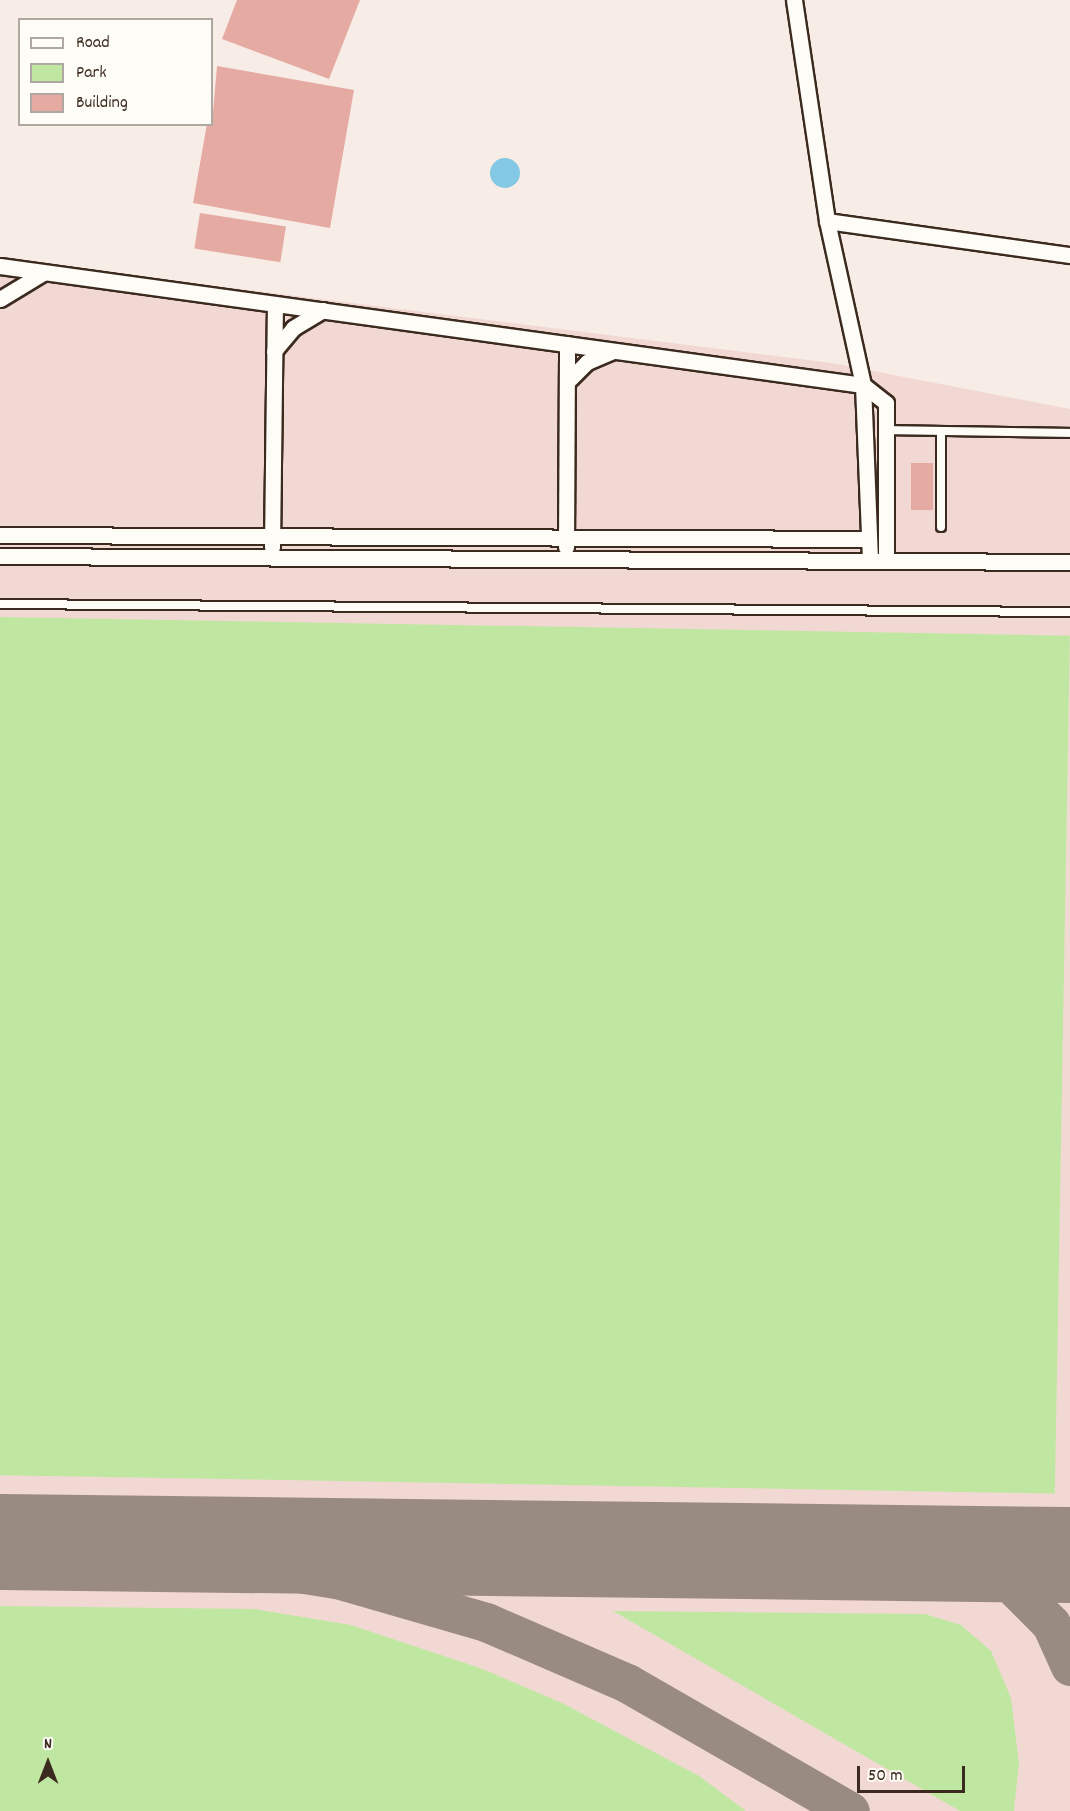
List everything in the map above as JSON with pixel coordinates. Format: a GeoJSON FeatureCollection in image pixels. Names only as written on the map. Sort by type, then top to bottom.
{"type":"FeatureCollection","features":[{"type":"Feature","properties":{"kind":"street"},"geometry":{"type":"LineString","coordinates":[[794,0],[827,221],[863,385],[870,559]]}},
{"type":"Feature","properties":{"kind":"street"},"geometry":{"type":"LineString","coordinates":[[827,221],[1070,255]]}},
{"type":"Feature","properties":{"kind":"street"},"geometry":{"type":"LineString","coordinates":[[0,266],[863,385],[886,404],[886,559]]}},
{"type":"Feature","properties":{"kind":"street"},"geometry":{"type":"LineString","coordinates":[[0,299],[46,272]]}},
{"type":"Feature","properties":{"kind":"street"},"geometry":{"type":"LineString","coordinates":[[272,559],[275,304]]}},
{"type":"Feature","properties":{"kind":"street"},"geometry":{"type":"LineString","coordinates":[[274,351],[292,328],[323,310]]}},
{"type":"Feature","properties":{"kind":"street"},"geometry":{"type":"LineString","coordinates":[[566,559],[567,344]]}},
{"type":"Feature","properties":{"kind":"street"},"geometry":{"type":"LineString","coordinates":[[567,382],[587,362],[616,351]]}},
{"type":"Feature","properties":{"kind":"street"},"geometry":{"type":"LineString","coordinates":[[0,535],[272,539],[869,539]]}},
{"type":"Feature","properties":{"kind":"street"},"geometry":{"type":"LineString","coordinates":[[0,556],[272,559],[886,559],[1070,562]]}},
{"type":"Feature","properties":{"kind":"lane"},"geometry":{"type":"LineString","coordinates":[[886,430],[1070,433]]}},
{"type":"Feature","properties":{"kind":"lane"},"geometry":{"type":"LineString","coordinates":[[941,430],[941,527]]}},
{"type":"Feature","properties":{"kind":"lane"},"geometry":{"type":"LineString","coordinates":[[0,604],[1070,612]]}},
{"type":"Feature","properties":{"kind":"shaded area"},"geometry":{"type":"Polygon","coordinates":[[[0,259],[832,363],[1070,409],[1070,1811],[0,1811],[0,259]]]}},
{"type":"Feature","properties":{"kind":"green space"},"geometry":{"type":"Polygon","coordinates":[[[0,617],[1070,636],[1055,1494],[0,1475],[0,617]]]}},
{"type":"Feature","properties":{"kind":"green space"},"geometry":{"type":"Polygon","coordinates":[[[0,1606],[254,1609],[351,1625],[480,1668],[562,1703],[699,1776],[746,1811],[0,1811],[0,1606]]]}},
{"type":"Feature","properties":{"kind":"green space"},"geometry":{"type":"Polygon","coordinates":[[[613,1611],[925,1614],[961,1625],[991,1651],[1011,1698],[1019,1763],[1014,1811],[960,1811],[613,1611]]]}},
{"type":"Feature","properties":{"kind":"water"},"geometry":{"type":"Polygon","coordinates":[[[505,158],[515,163],[520,173],[515,183],[505,188],[495,183],[490,173],[495,163],[505,158]]]}},
{"type":"Feature","properties":{"kind":"building"},"geometry":{"type":"Polygon","coordinates":[[[237,0],[360,0],[329,79],[222,39],[237,0]]]}},
{"type":"Feature","properties":{"kind":"building"},"geometry":{"type":"Polygon","coordinates":[[[217,66],[354,90],[330,228],[193,203],[207,126],[213,126],[217,66]]]}},
{"type":"Feature","properties":{"kind":"building"},"geometry":{"type":"Polygon","coordinates":[[[200,213],[286,227],[280,262],[194,249],[200,213]]]}},
{"type":"Feature","properties":{"kind":"building"},"geometry":{"type":"Polygon","coordinates":[[[911,463],[933,463],[933,510],[911,510],[911,463]]]}},
{"type":"Feature","properties":{"kind":"taxiway"},"geometry":{"type":"LineString","coordinates":[[106,1543],[337,1579],[486,1622],[627,1683],[850,1811]]}},
{"type":"Feature","properties":{"kind":"taxiway"},"geometry":{"type":"LineString","coordinates":[[934,1554],[977,1563],[1008,1581],[1051,1624],[1070,1666]]}},
{"type":"Feature","properties":{"kind":"runway"},"geometry":{"type":"LineString","coordinates":[[0,1542],[1070,1555]]}}]}
